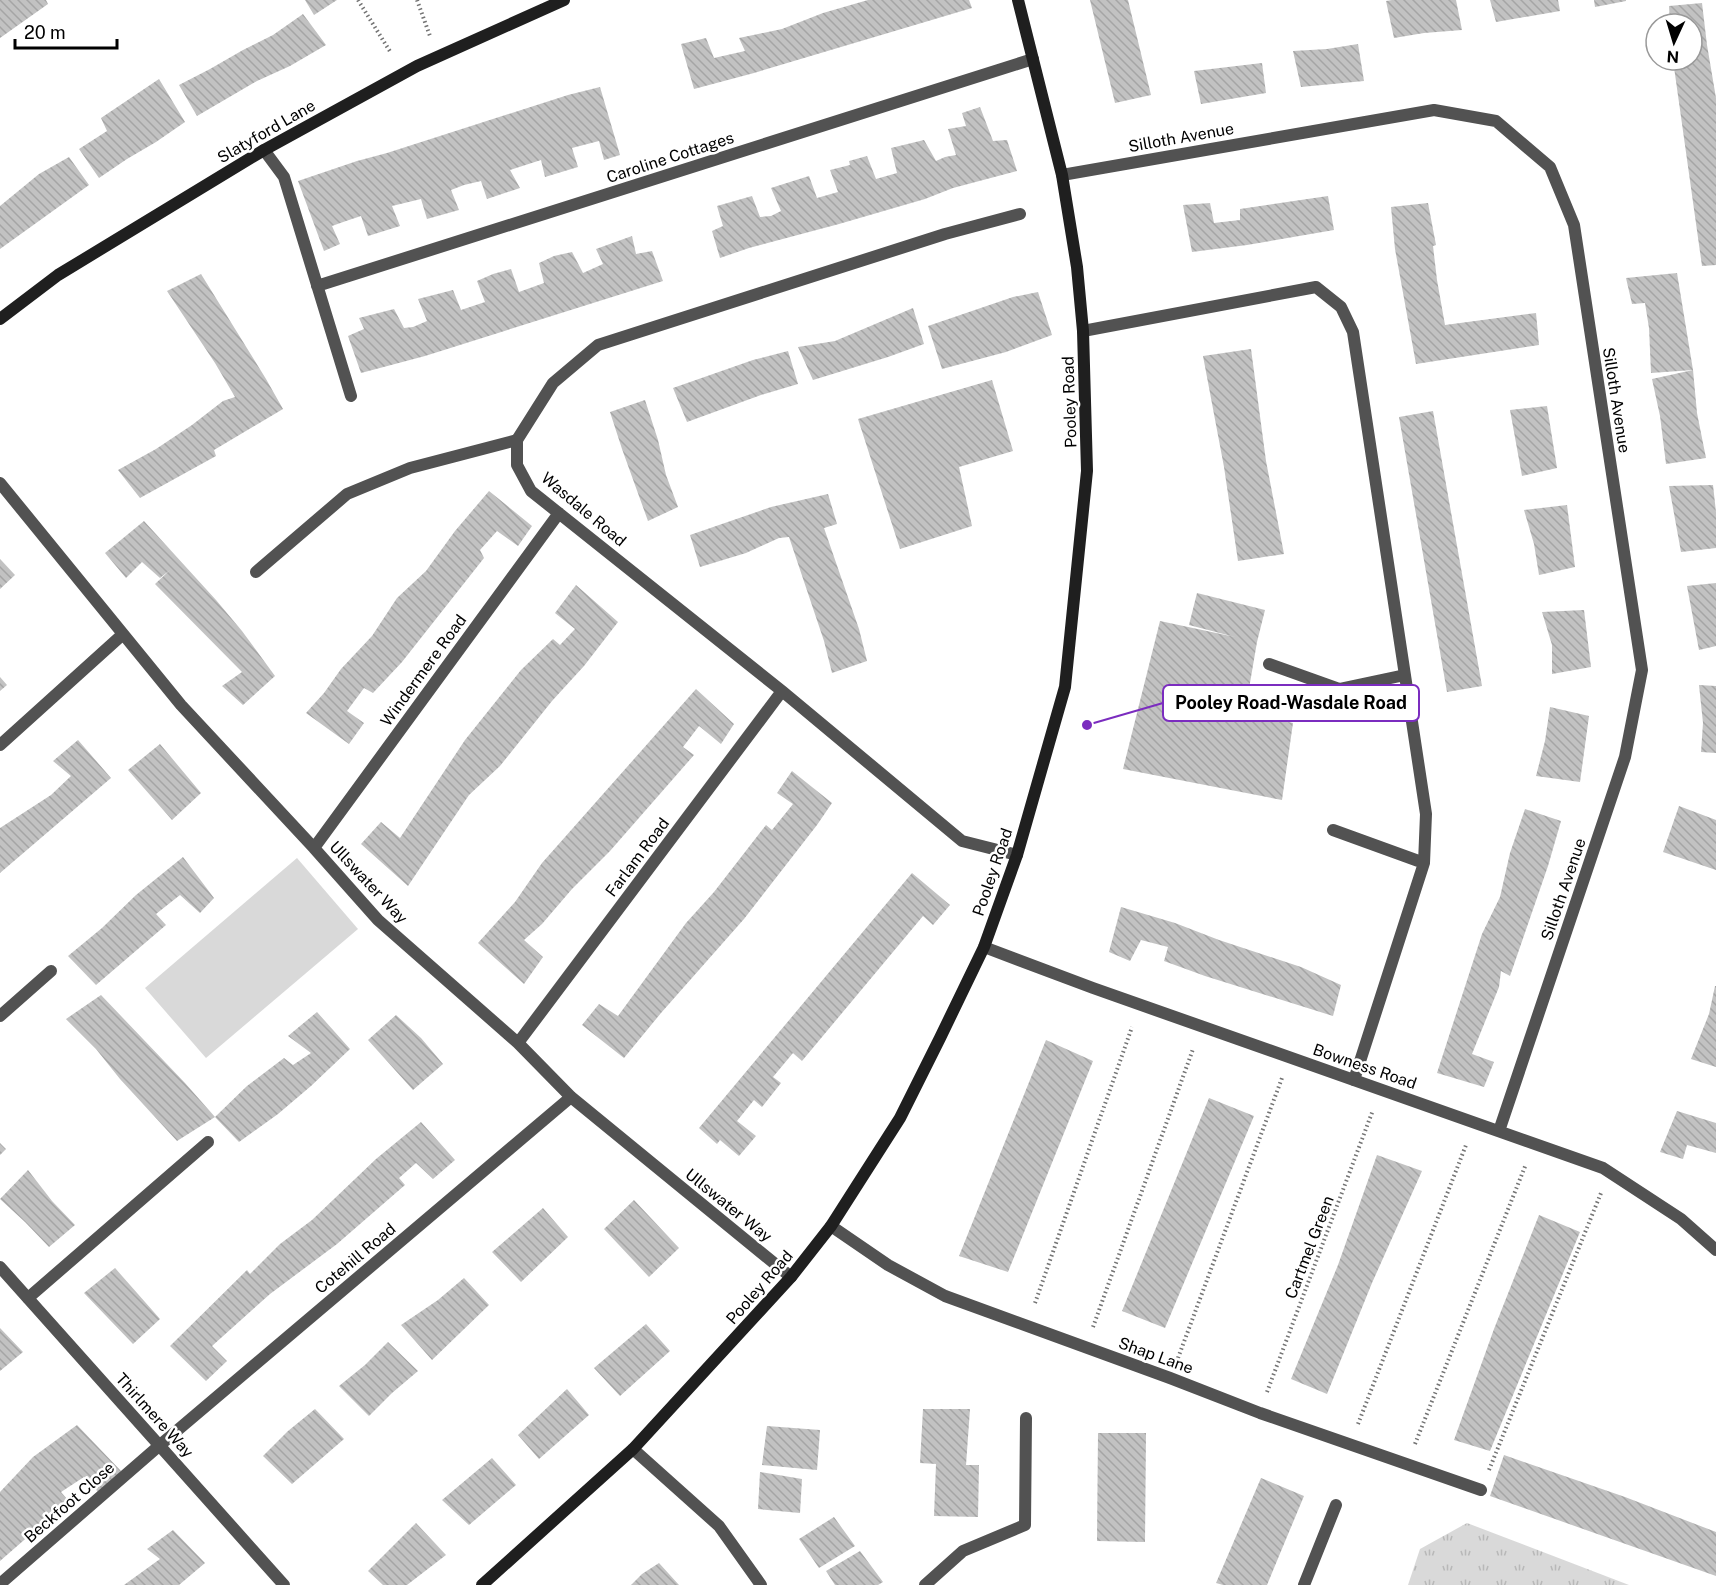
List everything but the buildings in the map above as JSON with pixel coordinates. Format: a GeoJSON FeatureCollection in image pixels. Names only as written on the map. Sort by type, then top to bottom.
{"type":"FeatureCollection","features":[{"type":"Feature","properties":{"kind":"street","name":"Slatyford Lane"},"geometry":{"type":"LineString","coordinates":[[0,319],[58,275],[264,150],[438,57],[564,0]]}},
{"type":"Feature","properties":{"kind":"street","name":"Pooley Road"},"geometry":{"type":"LineString","coordinates":[[482,1585],[633,1449],[791,1277],[831,1226],[900,1118],[984,947],[1017,855],[1065,687],[1087,471],[1083,331],[1077,267],[1062,175],[1018,0]]}},
{"type":"Feature","properties":{"kind":"street","name":"Caroline Cottages"},"geometry":{"type":"LineString","coordinates":[[317,286],[1033,59]]}},
{"type":"Feature","properties":{"kind":"street","name":"Silloth Avenue"},"geometry":{"type":"LineString","coordinates":[[1062,175],[1434,110],[1496,121],[1550,167],[1574,225],[1642,670],[1625,757],[1499,1131]]}},
{"type":"Feature","properties":{"kind":"street"},"geometry":{"type":"LineString","coordinates":[[264,150],[284,177],[351,396]]}},
{"type":"Feature","properties":{"kind":"street"},"geometry":{"type":"LineString","coordinates":[[255,572],[346,494],[410,468],[517,440],[553,384],[598,345],[945,234],[1020,213]]}},
{"type":"Feature","properties":{"kind":"street"},"geometry":{"type":"LineString","coordinates":[[1083,331],[1316,287],[1341,307],[1353,332],[1426,814],[1424,863],[1354,1080]]}},
{"type":"Feature","properties":{"kind":"street","name":"Wasdale Road"},"geometry":{"type":"LineString","coordinates":[[517,440],[517,465],[531,491],[782,692],[962,841],[1017,855]]}},
{"type":"Feature","properties":{"kind":"street","name":"Ullswater Way"},"geometry":{"type":"LineString","coordinates":[[0,483],[181,705],[378,920],[518,1043],[571,1097],[791,1277]]}},
{"type":"Feature","properties":{"kind":"street","name":"Windermere Road"},"geometry":{"type":"LineString","coordinates":[[314,848],[559,513]]}},
{"type":"Feature","properties":{"kind":"street"},"geometry":{"type":"LineString","coordinates":[[0,745],[122,635]]}},
{"type":"Feature","properties":{"kind":"street"},"geometry":{"type":"LineString","coordinates":[[1269,664],[1339,689],[1405,675]]}},
{"type":"Feature","properties":{"kind":"street","name":"Farlam Road"},"geometry":{"type":"LineString","coordinates":[[518,1043],[782,692]]}},
{"type":"Feature","properties":{"kind":"street"},"geometry":{"type":"LineString","coordinates":[[1333,830],[1424,863]]}},
{"type":"Feature","properties":{"kind":"street","name":"Bowness Road"},"geometry":{"type":"LineString","coordinates":[[984,947],[1604,1168],[1681,1219],[1716,1250]]}},
{"type":"Feature","properties":{"kind":"street"},"geometry":{"type":"LineString","coordinates":[[0,1016],[51,970]]}},
{"type":"Feature","properties":{"kind":"street","name":"Cotehill Road"},"geometry":{"type":"LineString","coordinates":[[160,1445],[571,1097]]}},
{"type":"Feature","properties":{"kind":"street"},"geometry":{"type":"LineString","coordinates":[[28,1298],[208,1142]]}},
{"type":"Feature","properties":{"kind":"street","name":"Shap Lane"},"geometry":{"type":"LineString","coordinates":[[831,1226],[888,1265],[945,1296],[1260,1413],[1481,1490]]}},
{"type":"Feature","properties":{"kind":"street","name":"Thirlmere Way"},"geometry":{"type":"LineString","coordinates":[[0,1267],[284,1585]]}},
{"type":"Feature","properties":{"kind":"street"},"geometry":{"type":"LineString","coordinates":[[924,1585],[963,1551],[1025,1525],[1026,1418]]}},
{"type":"Feature","properties":{"kind":"street","name":"Beckfoot Close"},"geometry":{"type":"LineString","coordinates":[[0,1584],[160,1445]]}},
{"type":"Feature","properties":{"kind":"street"},"geometry":{"type":"LineString","coordinates":[[633,1449],[719,1526],[761,1585]]}},
{"type":"Feature","properties":{"kind":"street"},"geometry":{"type":"LineString","coordinates":[[1304,1585],[1336,1505]]}},
{"type":"Feature","properties":{"kind":"path"},"geometry":{"type":"LineString","coordinates":[[358,0],[404,74]]}},
{"type":"Feature","properties":{"kind":"path"},"geometry":{"type":"LineString","coordinates":[[417,0],[438,57]]}},
{"type":"Feature","properties":{"kind":"path"},"geometry":{"type":"LineString","coordinates":[[1027,1327],[1140,1004]]}},
{"type":"Feature","properties":{"kind":"path"},"geometry":{"type":"LineString","coordinates":[[1086,1347],[1201,1026]]}},
{"type":"Feature","properties":{"kind":"path"},"geometry":{"type":"LineString","coordinates":[[1170,1378],[1290,1057]]}},
{"type":"Feature","properties":{"kind":"path","name":"Cartmel Green"},"geometry":{"type":"LineString","coordinates":[[1260,1413],[1381,1089]]}},
{"type":"Feature","properties":{"kind":"path"},"geometry":{"type":"LineString","coordinates":[[1350,1444],[1474,1122]]}},
{"type":"Feature","properties":{"kind":"path"},"geometry":{"type":"LineString","coordinates":[[1407,1464],[1534,1143]]}},
{"type":"Feature","properties":{"kind":"path"},"geometry":{"type":"LineString","coordinates":[[1481,1490],[1610,1172]]}},
{"type":"Feature","properties":{"kind":"green space"},"geometry":{"type":"Polygon","coordinates":[[[297,858],[358,929],[206,1058],[145,988],[297,858]]]}},
{"type":"Feature","properties":{"kind":"green space"},"geometry":{"type":"Polygon","coordinates":[[[1467,1523],[1629,1585],[1408,1585],[1420,1549],[1467,1523]]]}},
{"type":"Feature","properties":{"kind":"place","name":"Pooley Road-Wasdale Road"},"geometry":{"type":"Point","coordinates":[1087,725]}}]}
